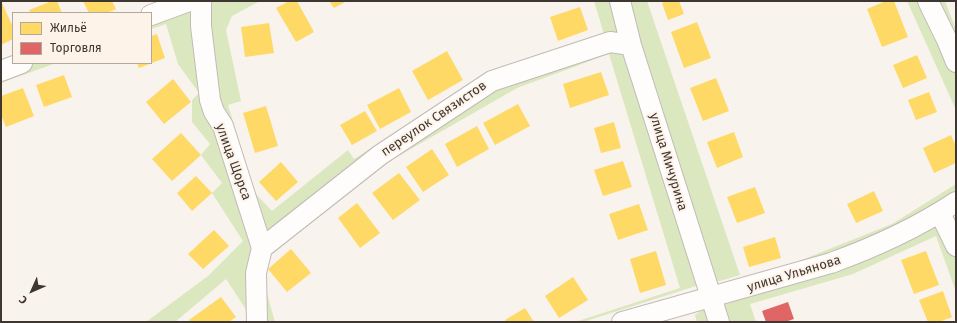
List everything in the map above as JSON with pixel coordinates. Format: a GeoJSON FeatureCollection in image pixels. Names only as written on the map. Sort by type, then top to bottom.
{"type":"FeatureCollection","features":[{"type":"Feature","properties":{"kind":"street"},"geometry":{"type":"LineString","coordinates":[[152,15],[190,1]]}},
{"type":"Feature","properties":{"kind":"street","name":"улица Щорса"},"geometry":{"type":"LineString","coordinates":[[201,1],[201,26],[210,100],[214,112],[223,126],[262,248]]}},
{"type":"Feature","properties":{"kind":"street","name":"улица Мичурина"},"geometry":{"type":"LineString","coordinates":[[620,1],[631,45],[719,322]]}},
{"type":"Feature","properties":{"kind":"street"},"geometry":{"type":"LineString","coordinates":[[928,1],[956,62]]}},
{"type":"Feature","properties":{"kind":"street","name":"переулок Связистов"},"geometry":{"type":"LineString","coordinates":[[262,248],[380,156],[492,81],[610,42],[631,45]]}},
{"type":"Feature","properties":{"kind":"street"},"geometry":{"type":"LineString","coordinates":[[1,71],[19,64]]}},
{"type":"Feature","properties":{"kind":"street"},"geometry":{"type":"LineString","coordinates":[[948,208],[956,246]]}},
{"type":"Feature","properties":{"kind":"street","name":"улица Ульянова"},"geometry":{"type":"LineString","coordinates":[[622,322],[711,298],[857,254],[902,234],[948,208]]}},
{"type":"Feature","properties":{"kind":"street"},"geometry":{"type":"LineString","coordinates":[[257,322],[256,273],[262,248]]}},
{"type":"Feature","properties":{"kind":"green space"},"geometry":{"type":"Polygon","coordinates":[[[205,1],[260,1],[232,16],[226,30],[241,101],[228,105],[255,193],[272,211],[348,150],[354,159],[492,71],[604,34],[594,1],[615,1],[625,41],[490,79],[264,241],[218,112],[205,1]]]}},
{"type":"Feature","properties":{"kind":"green space"},"geometry":{"type":"Polygon","coordinates":[[[623,1],[647,1],[740,275],[710,284],[623,1]]]}},
{"type":"Feature","properties":{"kind":"green space"},"geometry":{"type":"Polygon","coordinates":[[[907,1],[924,1],[956,71],[956,110],[907,1]]]}},
{"type":"Feature","properties":{"kind":"green space"},"geometry":{"type":"Polygon","coordinates":[[[931,1],[945,1],[956,29],[956,55],[931,1]]]}},
{"type":"Feature","properties":{"kind":"green space"},"geometry":{"type":"Polygon","coordinates":[[[192,9],[258,249],[249,322],[245,308],[226,279],[175,322],[146,322],[208,276],[243,241],[212,193],[222,183],[201,155],[210,144],[192,122],[192,100],[199,93],[178,64],[166,24],[152,29],[152,19],[192,9]]]}},
{"type":"Feature","properties":{"kind":"green space"},"geometry":{"type":"Polygon","coordinates":[[[608,47],[627,49],[699,280],[696,286],[583,322],[575,322],[680,288],[609,54],[517,88],[390,161],[268,257],[262,276],[275,322],[260,322],[259,274],[265,248],[382,158],[492,85],[608,47]]]}},
{"type":"Feature","properties":{"kind":"green space"},"geometry":{"type":"Polygon","coordinates":[[[28,64],[53,64],[1,83],[1,74],[28,64]]]}},
{"type":"Feature","properties":{"kind":"green space"},"geometry":{"type":"Polygon","coordinates":[[[956,184],[956,194],[860,246],[789,265],[892,224],[956,184]]]}},
{"type":"Feature","properties":{"kind":"green space"},"geometry":{"type":"Polygon","coordinates":[[[938,223],[956,260],[956,292],[936,236],[853,274],[750,304],[756,322],[723,322],[717,303],[938,223]]]}},
{"type":"Feature","properties":{"kind":"green space"},"geometry":{"type":"Polygon","coordinates":[[[708,306],[713,322],[697,322],[695,315],[708,306]]]}},
{"type":"Feature","properties":{"kind":"building: Жильё"},"geometry":{"type":"Polygon","coordinates":[[[1,1],[12,25],[12,40],[1,45],[1,1]]]}},
{"type":"Feature","properties":{"kind":"building: Жильё"},"geometry":{"type":"Polygon","coordinates":[[[52,1],[57,1],[62,12],[30,12],[29,10],[52,1]]]}},
{"type":"Feature","properties":{"kind":"building: Жильё"},"geometry":{"type":"Polygon","coordinates":[[[83,1],[112,1],[116,9],[109,12],[88,12],[83,1]]]}},
{"type":"Feature","properties":{"kind":"building: Жильё"},"geometry":{"type":"Polygon","coordinates":[[[289,1],[297,1],[314,32],[296,42],[276,8],[289,1]]]}},
{"type":"Feature","properties":{"kind":"building: Жильё"},"geometry":{"type":"Polygon","coordinates":[[[329,1],[347,1],[334,8],[329,1]]]}},
{"type":"Feature","properties":{"kind":"building: Жильё"},"geometry":{"type":"Polygon","coordinates":[[[666,1],[679,1],[684,14],[668,20],[662,3],[666,1]]]}},
{"type":"Feature","properties":{"kind":"building: Жильё"},"geometry":{"type":"Polygon","coordinates":[[[886,1],[894,1],[908,37],[882,47],[867,9],[886,1]]]}},
{"type":"Feature","properties":{"kind":"building: Жильё"},"geometry":{"type":"Polygon","coordinates":[[[580,7],[588,30],[558,41],[550,17],[580,7]]]}},
{"type":"Feature","properties":{"kind":"building: Жильё"},"geometry":{"type":"Polygon","coordinates":[[[697,22],[711,58],[684,68],[671,32],[697,22]]]}},
{"type":"Feature","properties":{"kind":"building: Жильё"},"geometry":{"type":"Polygon","coordinates":[[[269,23],[274,53],[245,57],[241,27],[269,23]]]}},
{"type":"Feature","properties":{"kind":"building: Жильё"},"geometry":{"type":"Polygon","coordinates":[[[157,34],[165,58],[152,63],[152,36],[157,34]]]}},
{"type":"Feature","properties":{"kind":"building: Жильё"},"geometry":{"type":"Polygon","coordinates":[[[447,51],[463,80],[428,100],[412,71],[447,51]]]}},
{"type":"Feature","properties":{"kind":"building: Жильё"},"geometry":{"type":"Polygon","coordinates":[[[917,55],[927,78],[903,88],[893,65],[917,55]]]}},
{"type":"Feature","properties":{"kind":"building: Жильё"},"geometry":{"type":"Polygon","coordinates":[[[137,64],[149,64],[139,68],[137,64]]]}},
{"type":"Feature","properties":{"kind":"building: Жильё"},"geometry":{"type":"Polygon","coordinates":[[[601,72],[609,95],[570,108],[563,84],[601,72]]]}},
{"type":"Feature","properties":{"kind":"building: Жильё"},"geometry":{"type":"Polygon","coordinates":[[[64,75],[72,97],[44,107],[36,85],[64,75]]]}},
{"type":"Feature","properties":{"kind":"building: Жильё"},"geometry":{"type":"Polygon","coordinates":[[[716,78],[729,111],[703,121],[690,88],[716,78]]]}},
{"type":"Feature","properties":{"kind":"building: Жильё"},"geometry":{"type":"Polygon","coordinates":[[[173,79],[191,102],[164,124],[146,102],[173,79]]]}},
{"type":"Feature","properties":{"kind":"building: Жильё"},"geometry":{"type":"Polygon","coordinates":[[[23,88],[34,116],[6,127],[1,115],[1,96],[23,88]]]}},
{"type":"Feature","properties":{"kind":"building: Жильё"},"geometry":{"type":"Polygon","coordinates":[[[399,88],[411,112],[380,129],[367,105],[399,88]]]}},
{"type":"Feature","properties":{"kind":"building: Жильё"},"geometry":{"type":"Polygon","coordinates":[[[929,92],[937,112],[916,120],[908,100],[929,92]]]}},
{"type":"Feature","properties":{"kind":"building: Жильё"},"geometry":{"type":"Polygon","coordinates":[[[518,104],[530,126],[495,145],[483,123],[518,104]]]}},
{"type":"Feature","properties":{"kind":"building: Жильё"},"geometry":{"type":"Polygon","coordinates":[[[266,106],[278,146],[255,153],[243,113],[266,106]]]}},
{"type":"Feature","properties":{"kind":"building: Жильё"},"geometry":{"type":"Polygon","coordinates":[[[365,111],[377,131],[352,145],[340,125],[365,111]]]}},
{"type":"Feature","properties":{"kind":"building: Жильё"},"geometry":{"type":"Polygon","coordinates":[[[614,122],[621,148],[601,153],[594,128],[614,122]]]}},
{"type":"Feature","properties":{"kind":"building: Жильё"},"geometry":{"type":"Polygon","coordinates":[[[477,126],[489,149],[457,167],[445,144],[477,126]]]}},
{"type":"Feature","properties":{"kind":"building: Жильё"},"geometry":{"type":"Polygon","coordinates":[[[734,132],[743,157],[717,168],[707,142],[734,132]]]}},
{"type":"Feature","properties":{"kind":"building: Жильё"},"geometry":{"type":"Polygon","coordinates":[[[181,133],[201,155],[172,181],[152,159],[181,133]]]}},
{"type":"Feature","properties":{"kind":"building: Жильё"},"geometry":{"type":"Polygon","coordinates":[[[951,135],[956,146],[956,163],[934,173],[923,148],[951,135]]]}},
{"type":"Feature","properties":{"kind":"building: Жильё"},"geometry":{"type":"Polygon","coordinates":[[[432,149],[449,175],[423,192],[406,167],[432,149]]]}},
{"type":"Feature","properties":{"kind":"building: Жильё"},"geometry":{"type":"Polygon","coordinates":[[[623,161],[632,187],[603,196],[594,170],[623,161]]]}},
{"type":"Feature","properties":{"kind":"building: Жильё"},"geometry":{"type":"Polygon","coordinates":[[[281,162],[298,182],[276,201],[259,182],[281,162]]]}},
{"type":"Feature","properties":{"kind":"building: Жильё"},"geometry":{"type":"Polygon","coordinates":[[[399,173],[420,200],[393,220],[372,193],[399,173]]]}},
{"type":"Feature","properties":{"kind":"building: Жильё"},"geometry":{"type":"Polygon","coordinates":[[[196,176],[212,193],[192,211],[177,193],[196,176]]]}},
{"type":"Feature","properties":{"kind":"building: Жильё"},"geometry":{"type":"Polygon","coordinates":[[[755,187],[765,213],[737,223],[727,197],[755,187]]]}},
{"type":"Feature","properties":{"kind":"building: Жильё"},"geometry":{"type":"Polygon","coordinates":[[[874,191],[883,211],[856,223],[847,204],[874,191]]]}},
{"type":"Feature","properties":{"kind":"building: Жильё"},"geometry":{"type":"Polygon","coordinates":[[[357,203],[380,233],[360,248],[338,218],[357,203]]]}},
{"type":"Feature","properties":{"kind":"building: Жильё"},"geometry":{"type":"Polygon","coordinates":[[[639,204],[648,230],[618,240],[609,214],[639,204]]]}},
{"type":"Feature","properties":{"kind":"building: Жильё"},"geometry":{"type":"Polygon","coordinates":[[[214,230],[229,246],[203,269],[188,254],[214,230]]]}},
{"type":"Feature","properties":{"kind":"building: Жильё"},"geometry":{"type":"Polygon","coordinates":[[[775,237],[781,258],[749,267],[743,247],[775,237]]]}},
{"type":"Feature","properties":{"kind":"building: Жильё"},"geometry":{"type":"Polygon","coordinates":[[[291,249],[311,273],[287,292],[268,269],[291,249]]]}},
{"type":"Feature","properties":{"kind":"building: Жильё"},"geometry":{"type":"Polygon","coordinates":[[[656,251],[666,285],[640,293],[630,259],[656,251]]]}},
{"type":"Feature","properties":{"kind":"building: Жильё"},"geometry":{"type":"Polygon","coordinates":[[[926,251],[939,285],[914,294],[901,260],[926,251]]]}},
{"type":"Feature","properties":{"kind":"building: Жильё"},"geometry":{"type":"Polygon","coordinates":[[[573,277],[588,300],[559,318],[545,296],[573,277]]]}},
{"type":"Feature","properties":{"kind":"building: Жильё"},"geometry":{"type":"Polygon","coordinates":[[[943,291],[952,317],[939,322],[928,322],[919,300],[943,291]]]}},
{"type":"Feature","properties":{"kind":"building: Жильё"},"geometry":{"type":"Polygon","coordinates":[[[221,297],[236,317],[229,322],[191,322],[189,320],[221,297]]]}},
{"type":"Feature","properties":{"kind":"building: Жильё"},"geometry":{"type":"Polygon","coordinates":[[[525,308],[534,322],[507,322],[505,320],[525,308]]]}},
{"type":"Feature","properties":{"kind":"building: Торговля"},"geometry":{"type":"Polygon","coordinates":[[[788,302],[794,319],[785,322],[766,322],[762,311],[788,302]]]}}]}
